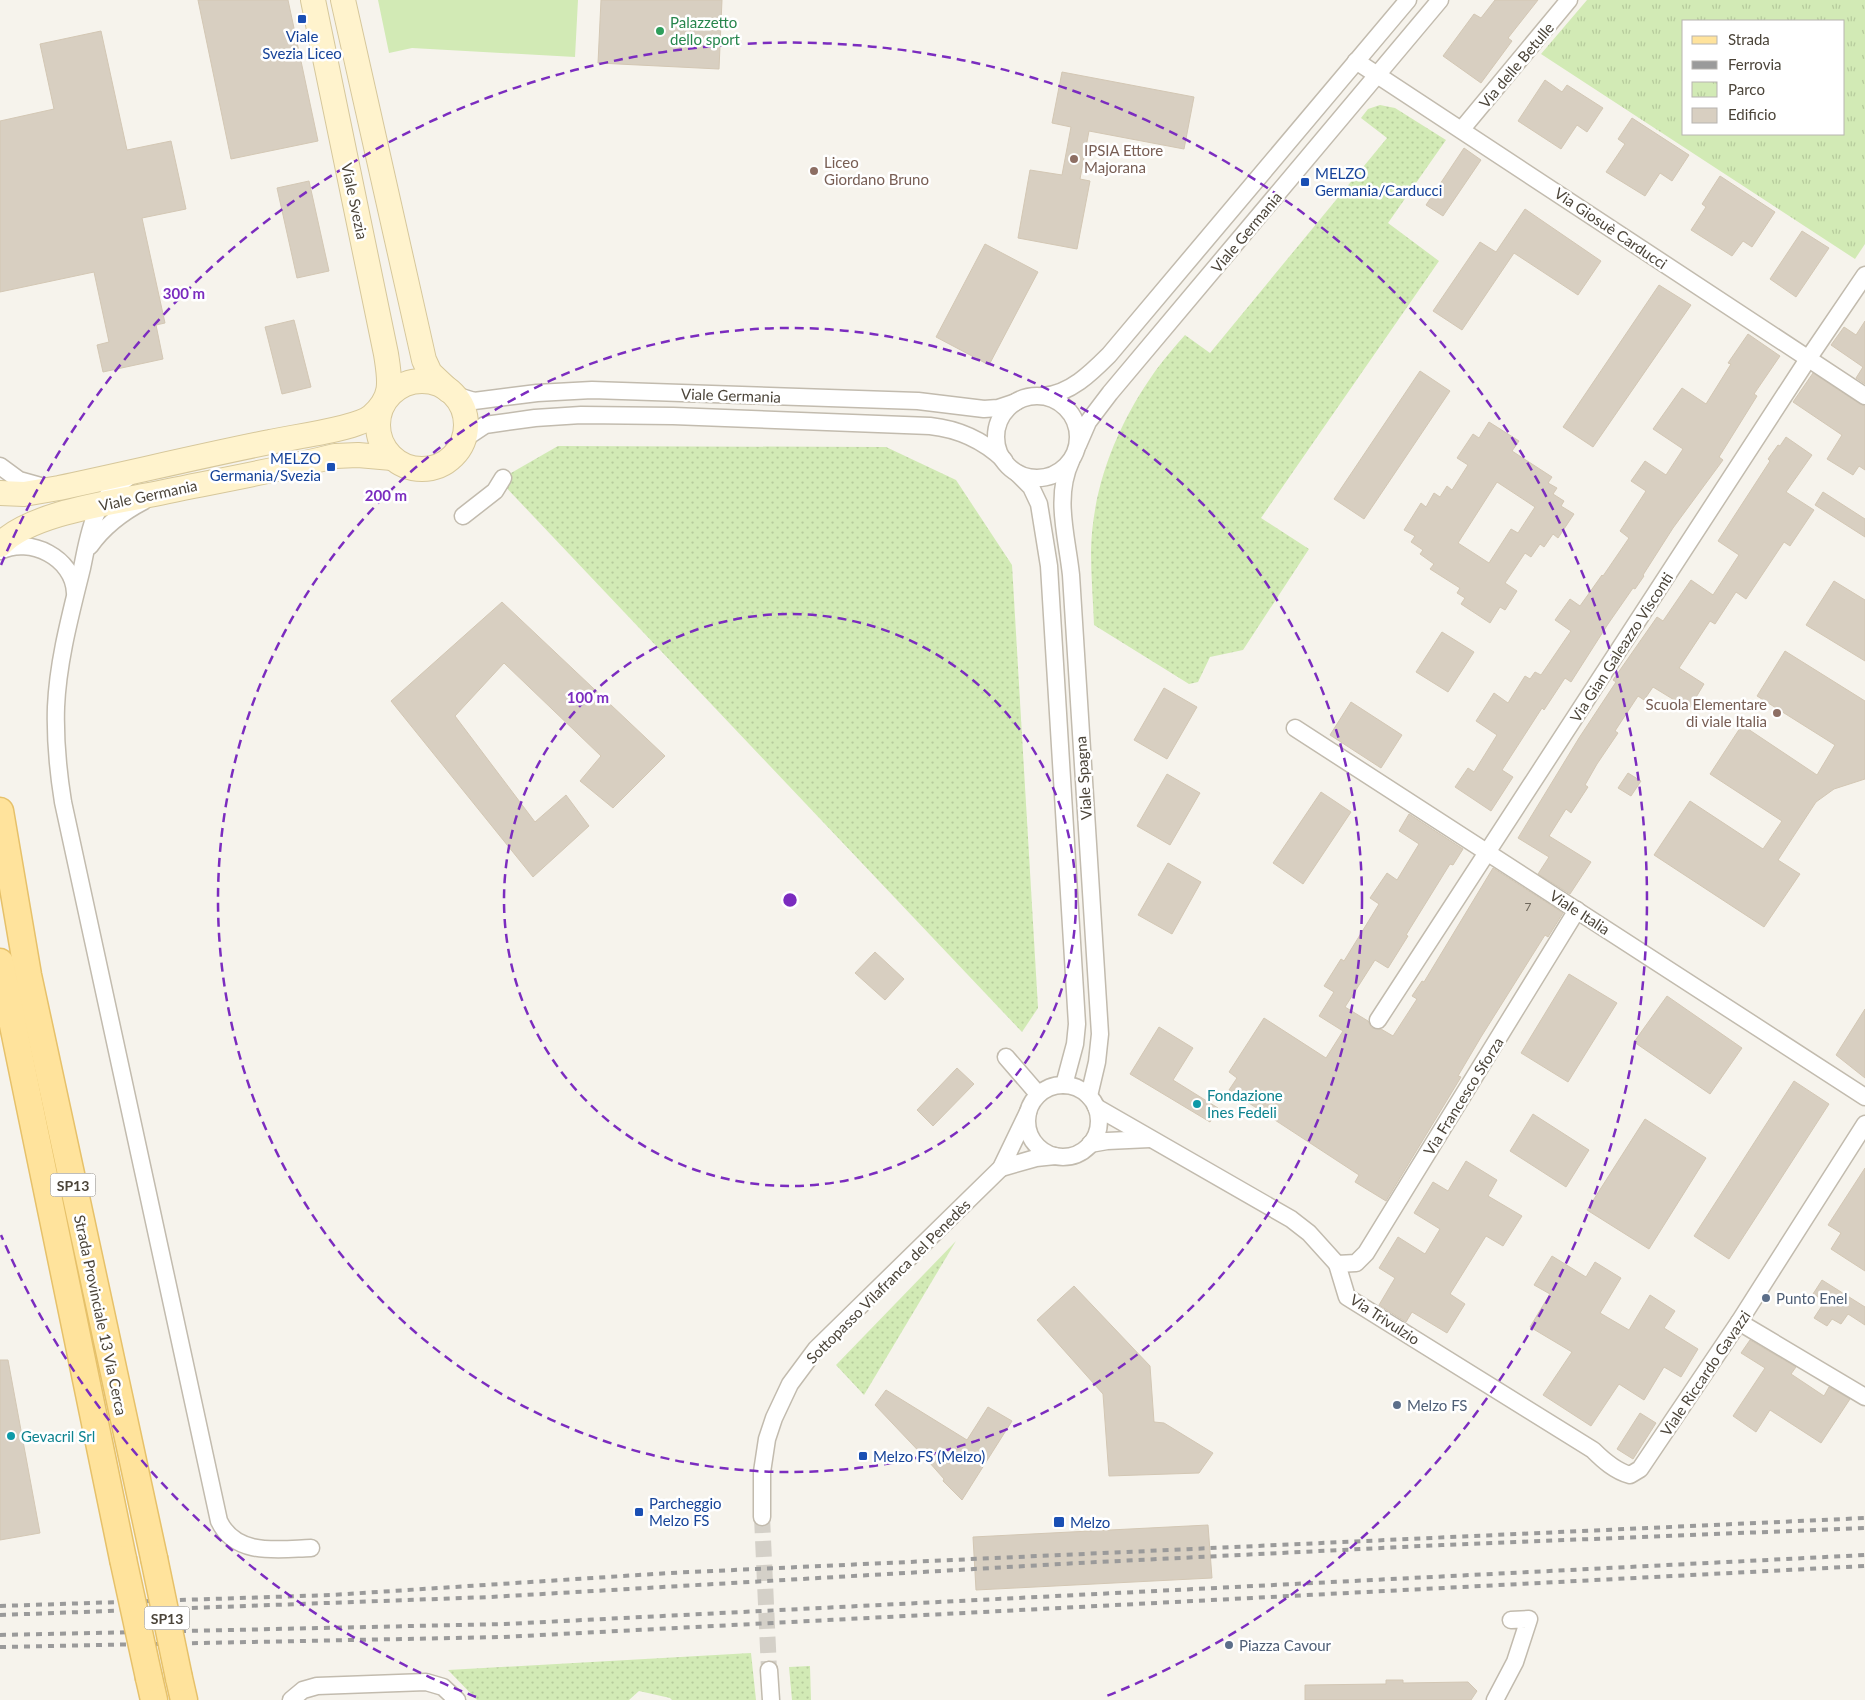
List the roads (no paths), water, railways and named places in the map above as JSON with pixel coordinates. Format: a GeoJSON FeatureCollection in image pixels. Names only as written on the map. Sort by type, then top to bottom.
{"type":"FeatureCollection","features":[{"type":"Feature","properties":{"kind":"main road","name":"Strada Provinciale 13 Via Cerca"},"geometry":{"type":"LineString","coordinates":[[0,811],[28,975],[184,1700]]}},
{"type":"Feature","properties":{"kind":"main road","name":"Strada Provinciale 13 Via Cerca"},"geometry":{"type":"LineString","coordinates":[[0,962],[123,1559],[154,1700]]}},
{"type":"Feature","properties":{"kind":"street","name":"Viale Svezia"},"geometry":{"type":"LineString","coordinates":[[314,0],[386,354],[390,384],[384,403]]}},
{"type":"Feature","properties":{"kind":"street"},"geometry":{"type":"LineString","coordinates":[[343,0],[424,360],[430,373],[448,390],[458,401],[465,418],[466,431],[459,448],[447,461],[429,469],[408,467],[392,458],[383,446],[378,432],[379,416],[384,403],[398,389],[414,382],[432,383],[448,390]]}},
{"type":"Feature","properties":{"kind":"street","name":"Viale Germania"},"geometry":{"type":"LineString","coordinates":[[1043,396],[1054,395],[1075,384],[1109,355],[1408,0]]}},
{"type":"Feature","properties":{"kind":"street","name":"Viale Germania"},"geometry":{"type":"LineString","coordinates":[[1078,445],[1088,422],[1110,392],[1440,0]]}},
{"type":"Feature","properties":{"kind":"street","name":"Via delle Betulle"},"geometry":{"type":"LineString","coordinates":[[1462,129],[1569,0]]}},
{"type":"Feature","properties":{"kind":"street","name":"Via Giosuè Carducci"},"geometry":{"type":"LineString","coordinates":[[1356,61],[1865,396]]}},
{"type":"Feature","properties":{"kind":"street","name":"Via Gian Galeazzo Visconti"},"geometry":{"type":"LineString","coordinates":[[1378,1020],[1808,359],[1865,275]]}},
{"type":"Feature","properties":{"kind":"street","name":"Viale Germania"},"geometry":{"type":"LineString","coordinates":[[448,390],[458,396],[474,401],[599,390],[918,401],[984,409],[998,408],[1016,402]]}},
{"type":"Feature","properties":{"kind":"street"},"geometry":{"type":"LineString","coordinates":[[1043,396],[1060,402],[1072,415],[1078,427],[1078,445],[1071,461],[1059,472],[1047,477],[1031,478],[1017,473],[1004,460],[997,445],[997,430],[1002,415],[1016,402],[1029,397],[1043,396]]}},
{"type":"Feature","properties":{"kind":"street","name":"Viale Germania"},"geometry":{"type":"LineString","coordinates":[[3,477],[24,494],[59,488],[363,422],[375,414],[384,403]]}},
{"type":"Feature","properties":{"kind":"street","name":"Viale Germania"},"geometry":{"type":"LineString","coordinates":[[459,448],[476,429],[491,424],[570,416],[625,415],[947,428],[964,433],[986,446],[1004,460]]}},
{"type":"Feature","properties":{"kind":"street","name":"Viale Germania"},"geometry":{"type":"LineString","coordinates":[[0,545],[9,536],[36,524],[62,514],[101,505],[335,456],[365,455],[392,458]]}},
{"type":"Feature","properties":{"kind":"street","name":"Viale Spagna"},"geometry":{"type":"LineString","coordinates":[[1071,461],[1064,481],[1062,502],[1071,576],[1100,1034],[1093,1102]]}},
{"type":"Feature","properties":{"kind":"street"},"geometry":{"type":"LineString","coordinates":[[136,472],[113,488],[101,505],[93,524],[75,598],[57,695],[56,727],[61,791],[219,1521],[224,1531],[230,1536],[238,1542],[254,1548],[311,1548]]}},
{"type":"Feature","properties":{"kind":"street","name":"Viale Spagna"},"geometry":{"type":"LineString","coordinates":[[1017,473],[1031,487],[1039,504],[1049,566],[1077,1024],[1075,1044],[1064,1085]]}},
{"type":"Feature","properties":{"kind":"street"},"geometry":{"type":"LineString","coordinates":[[462,516],[495,491],[503,478]]}},
{"type":"Feature","properties":{"kind":"street"},"geometry":{"type":"LineString","coordinates":[[86,552],[98,535],[126,510],[162,492]]}},
{"type":"Feature","properties":{"kind":"street"},"geometry":{"type":"LineString","coordinates":[[0,551],[10,547],[25,547],[40,550],[54,556],[71,574],[75,587],[75,598]]}},
{"type":"Feature","properties":{"kind":"street","name":"Viale Italia"},"geometry":{"type":"LineString","coordinates":[[1295,728],[1865,1097]]}},
{"type":"Feature","properties":{"kind":"street","name":"Via Francesco Sforza"},"geometry":{"type":"LineString","coordinates":[[1336,1264],[1356,1263],[1366,1253],[1577,910]]}},
{"type":"Feature","properties":{"kind":"street"},"geometry":{"type":"LineString","coordinates":[[1006,1057],[1038,1094]]}},
{"type":"Feature","properties":{"kind":"street"},"geometry":{"type":"LineString","coordinates":[[1064,1085],[1078,1088],[1093,1102],[1099,1120],[1096,1133],[1090,1144],[1081,1152],[1069,1156],[1058,1156],[1044,1151],[1033,1140],[1027,1127],[1028,1112],[1038,1094],[1046,1089],[1064,1085]]}},
{"type":"Feature","properties":{"kind":"street","name":"Via Trivulzio"},"geometry":{"type":"LineString","coordinates":[[1093,1102],[1150,1139],[1172,1149],[1291,1220],[1309,1233],[1336,1264],[1347,1297],[1593,1450],[1602,1460],[1624,1474],[1630,1475],[1640,1469]]}},
{"type":"Feature","properties":{"kind":"street","name":"Sottopasso Vilafranca del Penedès"},"geometry":{"type":"LineString","coordinates":[[762,1517],[763,1465],[769,1432],[786,1390],[798,1371],[816,1349],[1001,1168],[1028,1112]]}},
{"type":"Feature","properties":{"kind":"street","name":"Viale Riccardo Gavazzi"},"geometry":{"type":"LineString","coordinates":[[1640,1469],[1740,1322],[1865,1124]]}},
{"type":"Feature","properties":{"kind":"street","name":"Via Trivulzio"},"geometry":{"type":"LineString","coordinates":[[1090,1144],[1107,1141],[1150,1139]]}},
{"type":"Feature","properties":{"kind":"street","name":"Sottopasso Vilafranca del Penedès"},"geometry":{"type":"LineString","coordinates":[[1001,1168],[1036,1158],[1058,1156]]}},
{"type":"Feature","properties":{"kind":"street"},"geometry":{"type":"LineString","coordinates":[[1740,1322],[1865,1397]]}},
{"type":"Feature","properties":{"kind":"street"},"geometry":{"type":"LineString","coordinates":[[1495,1700],[1515,1662],[1529,1620],[1511,1620]]}},
{"type":"Feature","properties":{"kind":"street"},"geometry":{"type":"LineString","coordinates":[[769,1670],[771,1700]]}},
{"type":"Feature","properties":{"kind":"street"},"geometry":{"type":"LineString","coordinates":[[290,1700],[298,1693],[312,1687],[426,1682],[438,1685],[453,1695]]}},
{"type":"Feature","properties":{"kind":"tunnel"},"geometry":{"type":"LineString","coordinates":[[762,1517],[769,1670]]}},
{"type":"Feature","properties":{"kind":"railway"},"geometry":{"type":"LineString","coordinates":[[0,1606],[331,1595],[669,1573],[1865,1518]]}},
{"type":"Feature","properties":{"kind":"railway"},"geometry":{"type":"LineString","coordinates":[[0,1615],[490,1597],[1078,1563],[1442,1545],[1865,1528]]}},
{"type":"Feature","properties":{"kind":"railway"},"geometry":{"type":"LineString","coordinates":[[0,1635],[505,1624],[1865,1555]]}},
{"type":"Feature","properties":{"kind":"railway"},"geometry":{"type":"LineString","coordinates":[[0,1647],[503,1637],[1865,1566]]}},
{"type":"Feature","properties":{"kind":"place","name":"Viale Svezia Liceo"},"geometry":{"type":"Point","coordinates":[302,19]}},
{"type":"Feature","properties":{"kind":"place","name":"Palazzetto dello sport"},"geometry":{"type":"Point","coordinates":[660,31]}},
{"type":"Feature","properties":{"kind":"place","name":"IPSIA Ettore Majorana"},"geometry":{"type":"Point","coordinates":[1074,159]}},
{"type":"Feature","properties":{"kind":"place","name":"Liceo Giordano Bruno"},"geometry":{"type":"Point","coordinates":[814,171]}},
{"type":"Feature","properties":{"kind":"place","name":"MELZO Germania/Carducci"},"geometry":{"type":"Point","coordinates":[1305,182]}},
{"type":"Feature","properties":{"kind":"place","name":"MELZO Germania/Svezia"},"geometry":{"type":"Point","coordinates":[331,467]}},
{"type":"Feature","properties":{"kind":"place","name":"Scuola Elementare di viale Italia"},"geometry":{"type":"Point","coordinates":[1777,713]}},
{"type":"Feature","properties":{"kind":"place","name":"Fondazione Ines Fedeli"},"geometry":{"type":"Point","coordinates":[1197,1104]}},
{"type":"Feature","properties":{"kind":"place","name":"Punto Enel"},"geometry":{"type":"Point","coordinates":[1766,1298]}},
{"type":"Feature","properties":{"kind":"place","name":"Melzo FS"},"geometry":{"type":"Point","coordinates":[1397,1405]}},
{"type":"Feature","properties":{"kind":"place","name":"Gevacril Srl"},"geometry":{"type":"Point","coordinates":[11,1436]}},
{"type":"Feature","properties":{"kind":"place","name":"Melzo FS (Melzo)"},"geometry":{"type":"Point","coordinates":[863,1456]}},
{"type":"Feature","properties":{"kind":"place","name":"Parcheggio Melzo FS"},"geometry":{"type":"Point","coordinates":[639,1512]}},
{"type":"Feature","properties":{"kind":"place","name":"Melzo"},"geometry":{"type":"Point","coordinates":[1059,1522]}},
{"type":"Feature","properties":{"kind":"place","name":"Piazza Cavour"},"geometry":{"type":"Point","coordinates":[1229,1645]}}]}
